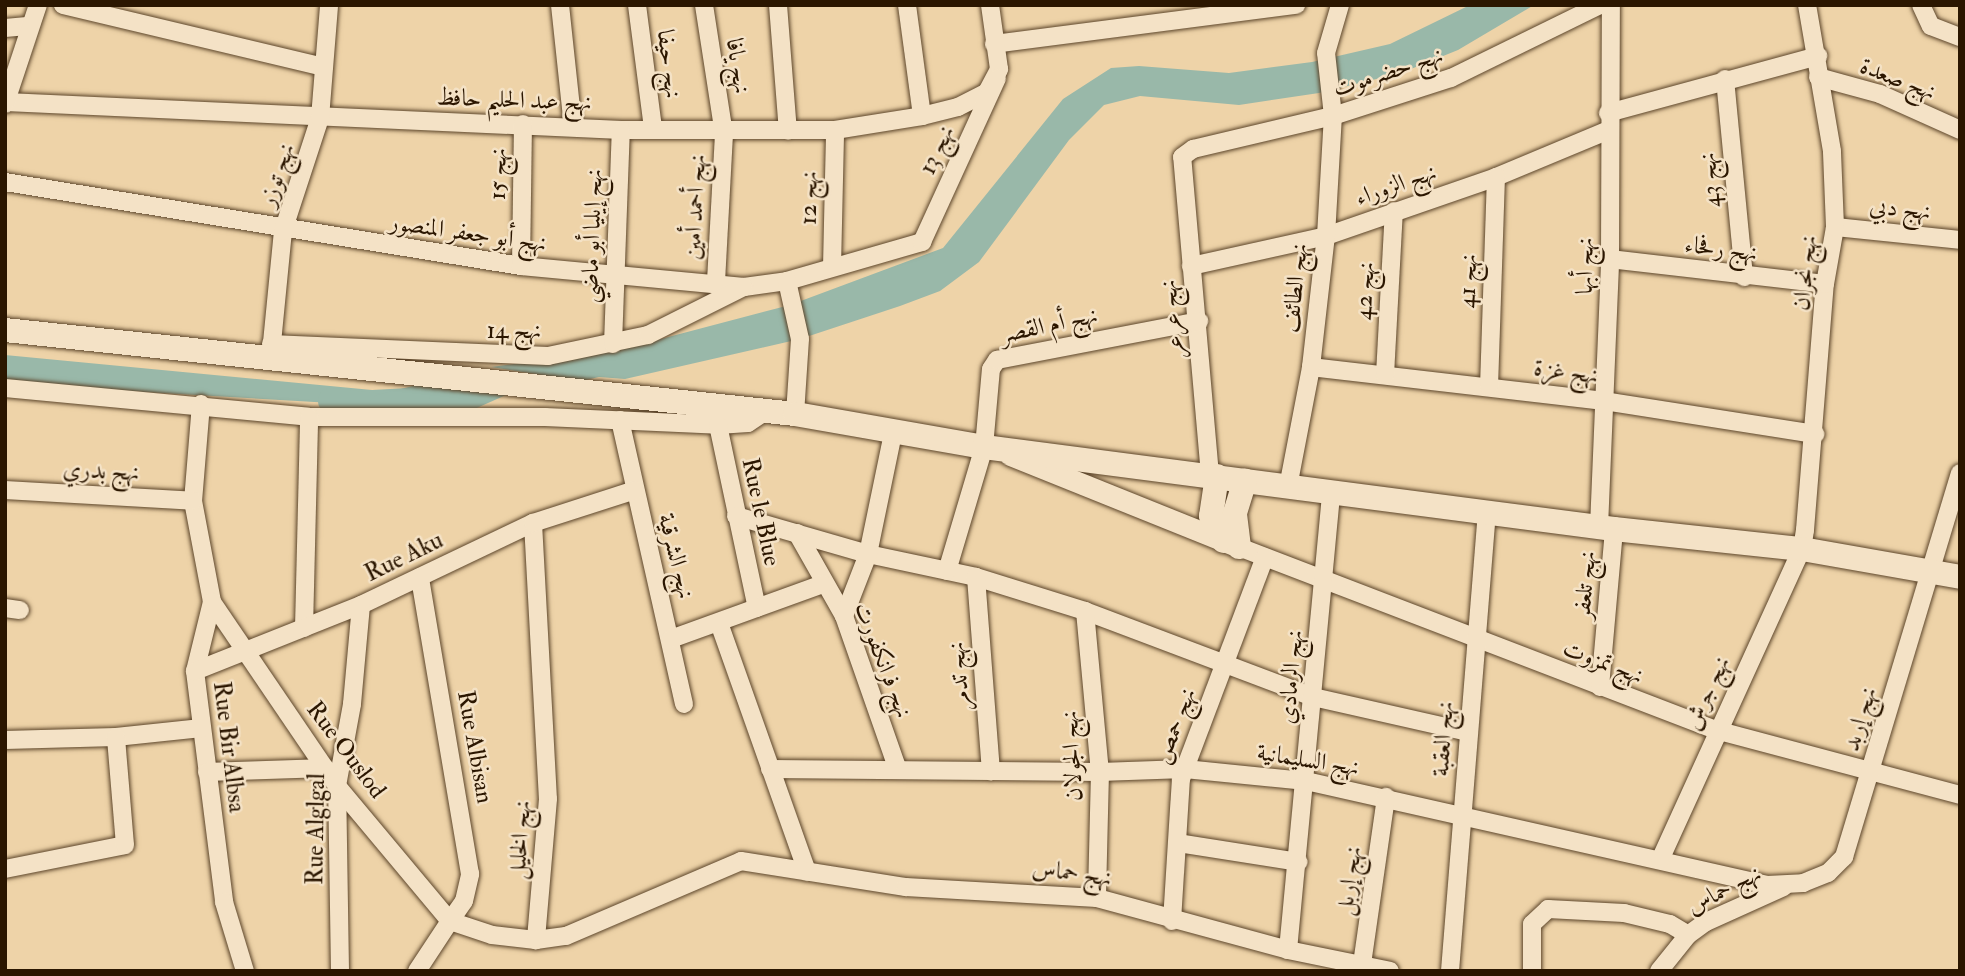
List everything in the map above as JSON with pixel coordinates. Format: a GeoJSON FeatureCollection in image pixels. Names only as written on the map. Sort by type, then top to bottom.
{"type":"FeatureCollection","features":[{"type":"Feature","properties":{"kind":"main road"},"geometry":{"type":"LineString","coordinates":[[5,330],[30,335],[271,352],[795,414],[990,448],[1607,528],[1802,549],[1960,577]]}},
{"type":"Feature","properties":{"kind":"main road"},"geometry":{"type":"LineString","coordinates":[[1213,476],[1211,516],[1231,544]]}},
{"type":"Feature","properties":{"kind":"main road"},"geometry":{"type":"LineString","coordinates":[[1231,544],[1235,513],[1245,480]]}},
{"type":"Feature","properties":{"kind":"street"},"geometry":{"type":"LineString","coordinates":[[6,103],[38,5]]}},
{"type":"Feature","properties":{"kind":"street"},"geometry":{"type":"LineString","coordinates":[[63,5],[324,67]]}},
{"type":"Feature","properties":{"kind":"street","name":"نهج توزر"},"geometry":{"type":"LineString","coordinates":[[271,352],[283,231],[320,118],[329,5]]}},
{"type":"Feature","properties":{"kind":"street"},"geometry":{"type":"LineString","coordinates":[[560,5],[573,126]]}},
{"type":"Feature","properties":{"kind":"street","name":"نهج حيفا"},"geometry":{"type":"LineString","coordinates":[[637,5],[653,129]]}},
{"type":"Feature","properties":{"kind":"street","name":"نهج يافا"},"geometry":{"type":"LineString","coordinates":[[704,5],[724,134]]}},
{"type":"Feature","properties":{"kind":"street"},"geometry":{"type":"LineString","coordinates":[[778,5],[788,131]]}},
{"type":"Feature","properties":{"kind":"street"},"geometry":{"type":"LineString","coordinates":[[907,5],[922,116]]}},
{"type":"Feature","properties":{"kind":"street"},"geometry":{"type":"LineString","coordinates":[[990,5],[998,74]]}},
{"type":"Feature","properties":{"kind":"street"},"geometry":{"type":"LineString","coordinates":[[995,44],[1140,13],[1296,5]]}},
{"type":"Feature","properties":{"kind":"street","name":"نهج الطائف"},"geometry":{"type":"LineString","coordinates":[[1288,487],[1311,368],[1326,236],[1333,116],[1326,53],[1340,5]]}},
{"type":"Feature","properties":{"kind":"street","name":"نهج حضرموت"},"geometry":{"type":"LineString","coordinates":[[1182,157],[1193,149],[1333,116],[1494,61],[1600,5]]}},
{"type":"Feature","properties":{"kind":"street","name":"نهج أبها"},"geometry":{"type":"LineString","coordinates":[[1607,528],[1604,401],[1610,260],[1611,5]]}},
{"type":"Feature","properties":{"kind":"street","name":"نهج نجران"},"geometry":{"type":"LineString","coordinates":[[1802,549],[1815,434],[1825,284],[1835,228],[1835,174],[1818,77],[1818,56],[1807,5]]}},
{"type":"Feature","properties":{"kind":"street"},"geometry":{"type":"LineString","coordinates":[[1921,5],[1931,26],[1960,37]]}},
{"type":"Feature","properties":{"kind":"street"},"geometry":{"type":"LineString","coordinates":[[5,28],[30,26]]}},
{"type":"Feature","properties":{"kind":"street","name":"نهج الزوراء"},"geometry":{"type":"LineString","coordinates":[[1191,266],[1326,236],[1496,177],[1609,121],[1725,79],[1818,56]]}},
{"type":"Feature","properties":{"kind":"street","name":"نهج عبد الحليم حافظ"},"geometry":{"type":"LineString","coordinates":[[6,103],[724,134],[835,130],[922,116],[974,100],[998,74]]}},
{"type":"Feature","properties":{"kind":"street","name":"نهج 13"},"geometry":{"type":"LineString","coordinates":[[922,242],[998,74]]}},
{"type":"Feature","properties":{"kind":"street","name":"نهج صعدة"},"geometry":{"type":"LineString","coordinates":[[1818,77],[1880,94],[1960,130]]}},
{"type":"Feature","properties":{"kind":"street","name":"نهج 43"},"geometry":{"type":"LineString","coordinates":[[1725,79],[1744,277]]}},
{"type":"Feature","properties":{"kind":"street","name":"نهج 15"},"geometry":{"type":"LineString","coordinates":[[521,266],[523,124]]}},
{"type":"Feature","properties":{"kind":"street","name":"نهح إيليا أبو ماضي"},"geometry":{"type":"LineString","coordinates":[[613,344],[621,130]]}},
{"type":"Feature","properties":{"kind":"street","name":"نهج 12"},"geometry":{"type":"LineString","coordinates":[[832,267],[835,130]]}},
{"type":"Feature","properties":{"kind":"street","name":"نهج أحمد أمين"},"geometry":{"type":"LineString","coordinates":[[716,284],[724,134]]}},
{"type":"Feature","properties":{"kind":"street","name":"نهج عرعر"},"geometry":{"type":"LineString","coordinates":[[1182,157],[1213,476]]}},
{"type":"Feature","properties":{"kind":"street","name":"نهج 41"},"geometry":{"type":"LineString","coordinates":[[1489,387],[1496,177]]}},
{"type":"Feature","properties":{"kind":"street","name":"نهج أبو جعفر المنصور"},"geometry":{"type":"LineString","coordinates":[[5,183],[283,231],[521,266],[614,277],[744,287],[787,281],[922,242]]}},
{"type":"Feature","properties":{"kind":"street","name":"نهج 42"},"geometry":{"type":"LineString","coordinates":[[1385,375],[1394,211]]}},
{"type":"Feature","properties":{"kind":"street","name":"نهج دبي"},"geometry":{"type":"LineString","coordinates":[[1835,228],[1960,240]]}},
{"type":"Feature","properties":{"kind":"street","name":"نهج رفحاء"},"geometry":{"type":"LineString","coordinates":[[1610,260],[1825,284]]}},
{"type":"Feature","properties":{"kind":"street"},"geometry":{"type":"LineString","coordinates":[[787,281],[800,339],[795,414]]}},
{"type":"Feature","properties":{"kind":"street","name":"نهج 14"},"geometry":{"type":"LineString","coordinates":[[271,352],[548,356],[648,335],[744,287]]}},
{"type":"Feature","properties":{"kind":"street","name":"نهج أم القصر"},"geometry":{"type":"LineString","coordinates":[[990,448],[992,369],[997,360],[1199,321]]}},
{"type":"Feature","properties":{"kind":"street"},"geometry":{"type":"LineString","coordinates":[[5,339],[30,335]]}},
{"type":"Feature","properties":{"kind":"street","name":"نهج غزة"},"geometry":{"type":"LineString","coordinates":[[1311,368],[1604,401],[1815,434]]}},
{"type":"Feature","properties":{"kind":"street"},"geometry":{"type":"LineString","coordinates":[[5,388],[201,404],[309,417],[620,420],[718,425],[748,423],[762,410]]}},
{"type":"Feature","properties":{"kind":"street","name":"Rue Bir Albsa"},"geometry":{"type":"LineString","coordinates":[[201,404],[193,501],[212,602],[195,671],[223,902],[245,971]]}},
{"type":"Feature","properties":{"kind":"street"},"geometry":{"type":"LineString","coordinates":[[304,628],[309,417]]}},
{"type":"Feature","properties":{"kind":"street","name":"نهج الشرقية"},"geometry":{"type":"LineString","coordinates":[[620,420],[684,704]]}},
{"type":"Feature","properties":{"kind":"street","name":"Rue le Blue"},"geometry":{"type":"LineString","coordinates":[[718,425],[757,608]]}},
{"type":"Feature","properties":{"kind":"street"},"geometry":{"type":"LineString","coordinates":[[844,616],[868,554],[893,433]]}},
{"type":"Feature","properties":{"kind":"street"},"geometry":{"type":"LineString","coordinates":[[947,572],[990,448],[1231,544]]}},
{"type":"Feature","properties":{"kind":"street","name":"نهج إربد"},"geometry":{"type":"LineString","coordinates":[[1828,873],[1844,856],[1960,473]]}},
{"type":"Feature","properties":{"kind":"street","name":"Rue Aku"},"geometry":{"type":"LineString","coordinates":[[195,671],[361,605],[533,523],[635,490]]}},
{"type":"Feature","properties":{"kind":"street","name":"نهج بدري"},"geometry":{"type":"LineString","coordinates":[[5,491],[193,501]]}},
{"type":"Feature","properties":{"kind":"street","name":"نهج الرمادي"},"geometry":{"type":"LineString","coordinates":[[1288,950],[1299,862],[1331,492]]}},
{"type":"Feature","properties":{"kind":"street","name":"نهج العقبة"},"geometry":{"type":"LineString","coordinates":[[1450,971],[1487,512]]}},
{"type":"Feature","properties":{"kind":"street"},"geometry":{"type":"LineString","coordinates":[[736,516],[868,554],[975,577],[1085,611],[1313,697],[1468,732]]}},
{"type":"Feature","properties":{"kind":"street","name":"نهج الخليل"},"geometry":{"type":"LineString","coordinates":[[533,523],[548,799],[536,940]]}},
{"type":"Feature","properties":{"kind":"street","name":"نهج تلعفر"},"geometry":{"type":"LineString","coordinates":[[1600,687],[1607,528]]}},
{"type":"Feature","properties":{"kind":"street","name":"نهج فرانكفورت"},"geometry":{"type":"LineString","coordinates":[[797,533],[844,616],[898,770]]}},
{"type":"Feature","properties":{"kind":"street","name":"نهج تمزوت"},"geometry":{"type":"LineString","coordinates":[[1231,544],[1475,640],[1716,730],[1960,795]]}},
{"type":"Feature","properties":{"kind":"street","name":"نهج جرش"},"geometry":{"type":"LineString","coordinates":[[1660,860],[1716,730],[1802,549]]}},
{"type":"Feature","properties":{"kind":"street","name":"نهج حمص"},"geometry":{"type":"LineString","coordinates":[[1172,921],[1178,843],[1178,793],[1265,557]]}},
{"type":"Feature","properties":{"kind":"street","name":"Rue Albisan"},"geometry":{"type":"LineString","coordinates":[[417,971],[464,901],[470,874],[420,577]]}},
{"type":"Feature","properties":{"kind":"street","name":"نهج تدمر"},"geometry":{"type":"LineString","coordinates":[[975,577],[991,771]]}},
{"type":"Feature","properties":{"kind":"street"},"geometry":{"type":"LineString","coordinates":[[671,639],[823,583]]}},
{"type":"Feature","properties":{"kind":"street","name":"Rue Ouslod"},"geometry":{"type":"LineString","coordinates":[[212,602],[337,786],[450,921]]}},
{"type":"Feature","properties":{"kind":"street","name":"Rue Alglgal"},"geometry":{"type":"LineString","coordinates":[[340,971],[337,786],[352,704],[361,605]]}},
{"type":"Feature","properties":{"kind":"street","name":"نهج الجولان"},"geometry":{"type":"LineString","coordinates":[[1085,611],[1100,772],[1097,898]]}},
{"type":"Feature","properties":{"kind":"street"},"geometry":{"type":"LineString","coordinates":[[719,623],[807,872]]}},
{"type":"Feature","properties":{"kind":"street"},"geometry":{"type":"LineString","coordinates":[[5,740],[116,737],[202,728]]}},
{"type":"Feature","properties":{"kind":"street"},"geometry":{"type":"LineString","coordinates":[[5,869],[125,845],[116,737]]}},
{"type":"Feature","properties":{"kind":"street"},"geometry":{"type":"LineString","coordinates":[[207,772],[325,768]]}},
{"type":"Feature","properties":{"kind":"street","name":"نهج السليمانية"},"geometry":{"type":"LineString","coordinates":[[769,769],[1100,772],[1185,769],[1306,781],[1786,886],[1828,873]]}},
{"type":"Feature","properties":{"kind":"street","name":"نهج إربل"},"geometry":{"type":"LineString","coordinates":[[1361,969],[1386,797]]}},
{"type":"Feature","properties":{"kind":"street"},"geometry":{"type":"LineString","coordinates":[[1178,843],[1299,862]]}},
{"type":"Feature","properties":{"kind":"street","name":"نهج حماس"},"geometry":{"type":"LineString","coordinates":[[536,940],[566,936],[611,919],[741,861],[906,887],[1097,898],[1172,921],[1361,969],[1390,971]]}},
{"type":"Feature","properties":{"kind":"street","name":"نهج حماس"},"geometry":{"type":"LineString","coordinates":[[1659,971],[1688,935],[1706,922],[1786,886]]}},
{"type":"Feature","properties":{"kind":"street"},"geometry":{"type":"LineString","coordinates":[[1532,971],[1532,924],[1548,909],[1624,913],[1670,924],[1688,935]]}},
{"type":"Feature","properties":{"kind":"street"},"geometry":{"type":"LineString","coordinates":[[450,921],[492,935],[536,940]]}},
{"type":"Feature","properties":{"kind":"shaded area"},"geometry":{"type":"Polygon","coordinates":[[[1470,5],[1534,5],[1458,50],[1401,73],[1319,93],[1239,105],[1140,96],[1104,105],[1069,140],[979,262],[940,291],[900,306],[800,339],[625,379],[599,377],[581,381],[491,367],[619,350],[790,305],[943,248],[1063,99],[1111,68],[1139,66],[1229,73],[1312,62],[1390,44],[1470,5]]]}},
{"type":"Feature","properties":{"kind":"shaded area"},"geometry":{"type":"Polygon","coordinates":[[[5,355],[372,390],[445,386],[506,395],[470,411],[5,384],[5,355]]]}},
{"type":"Feature","properties":{"kind":"waterway"},"geometry":{"type":"LineString","coordinates":[[331,401],[382,407],[417,398]]}}]}
